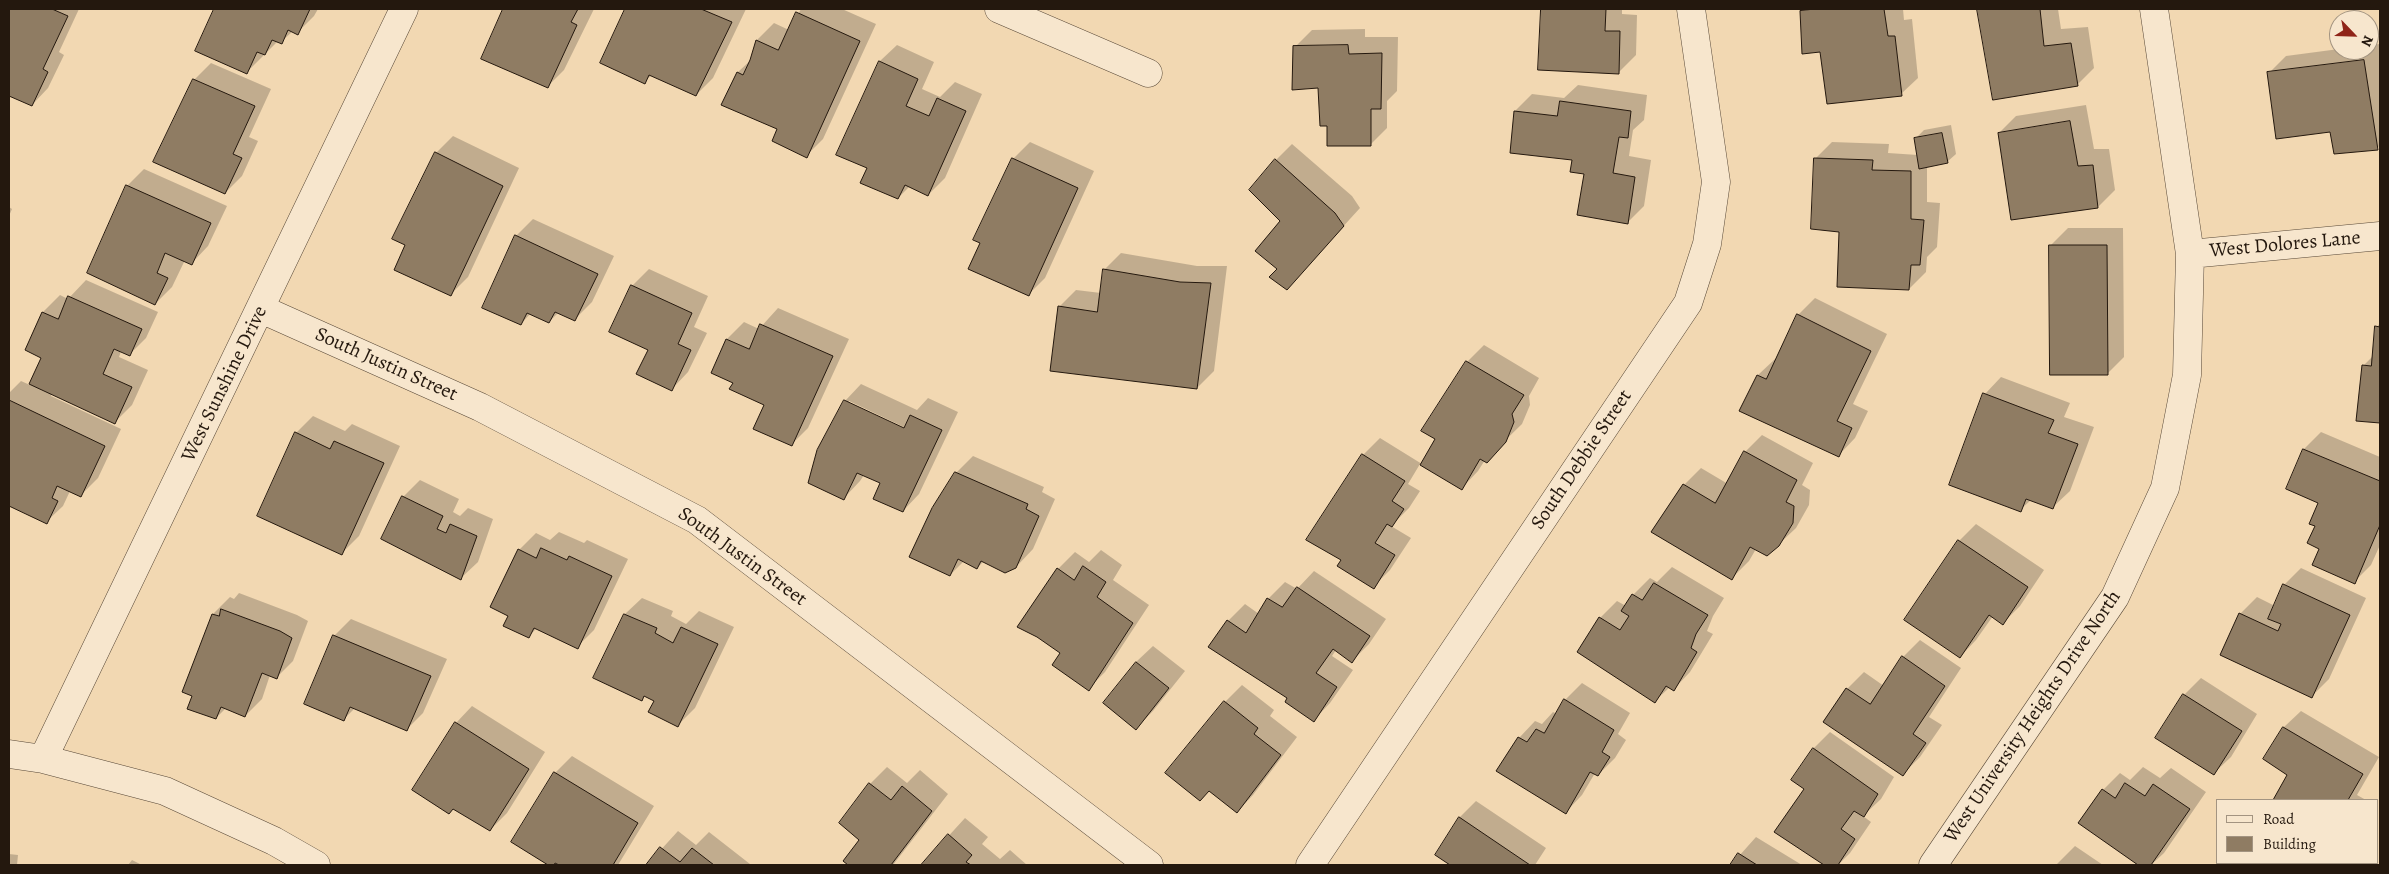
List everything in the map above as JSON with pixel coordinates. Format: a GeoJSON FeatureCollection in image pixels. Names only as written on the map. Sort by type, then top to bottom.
{"type":"FeatureCollection","features":[{"type":"Feature","properties":{"kind":"street","name":"West Sunshine Drive"},"geometry":{"type":"LineString","coordinates":[[43,759],[404,9]]}},
{"type":"Feature","properties":{"kind":"street"},"geometry":{"type":"LineString","coordinates":[[999,9],[1148,73]]}},
{"type":"Feature","properties":{"kind":"street","name":"South Debbie Street"},"geometry":{"type":"LineString","coordinates":[[1310,865],[1688,302],[1707,244],[1716,182],[1692,9]]}},
{"type":"Feature","properties":{"kind":"street","name":"West University Heights Drive North"},"geometry":{"type":"LineString","coordinates":[[1933,865],[2115,597],[2165,488],[2187,375],[2190,254],[2154,9]]}},
{"type":"Feature","properties":{"kind":"street","name":"West Dolores Lane"},"geometry":{"type":"LineString","coordinates":[[2190,254],[2380,236]]}},
{"type":"Feature","properties":{"kind":"street","name":"South Justin Street"},"geometry":{"type":"LineString","coordinates":[[261,309],[480,407],[697,520],[1149,865]]}},
{"type":"Feature","properties":{"kind":"street"},"geometry":{"type":"LineString","coordinates":[[9,754],[43,759],[165,791],[274,841],[316,865]]}},
{"type":"Feature","properties":{"kind":"building"},"geometry":{"type":"Polygon","coordinates":[[[9,9],[52,9],[68,16],[43,69],[48,72],[32,106],[9,96],[9,9]]]}},
{"type":"Feature","properties":{"kind":"building"},"geometry":{"type":"Polygon","coordinates":[[[214,9],[310,9],[298,35],[288,30],[282,44],[272,40],[265,55],[257,52],[247,74],[195,51],[214,9]]]}},
{"type":"Feature","properties":{"kind":"building"},"geometry":{"type":"Polygon","coordinates":[[[503,9],[578,9],[571,22],[577,25],[548,88],[481,59],[503,9]]]}},
{"type":"Feature","properties":{"kind":"building"},"geometry":{"type":"Polygon","coordinates":[[[625,9],[701,9],[732,22],[696,96],[649,75],[645,84],[600,63],[625,9]]]}},
{"type":"Feature","properties":{"kind":"building"},"geometry":{"type":"Polygon","coordinates":[[[1541,9],[1606,9],[1605,31],[1620,31],[1619,74],[1538,70],[1541,9]]]}},
{"type":"Feature","properties":{"kind":"building"},"geometry":{"type":"Polygon","coordinates":[[[1815,9],[1884,9],[1888,36],[1895,36],[1902,96],[1827,104],[1820,52],[1802,54],[1800,11],[1815,9]]]}},
{"type":"Feature","properties":{"kind":"building"},"geometry":{"type":"Polygon","coordinates":[[[1977,9],[2040,9],[2044,46],[2071,43],[2078,86],[1993,100],[1977,9]]]}},
{"type":"Feature","properties":{"kind":"building"},"geometry":{"type":"Polygon","coordinates":[[[796,12],[860,41],[807,158],[772,141],[777,129],[721,105],[737,72],[743,75],[756,40],[778,50],[796,12]]]}},
{"type":"Feature","properties":{"kind":"building"},"geometry":{"type":"Polygon","coordinates":[[[1348,45],[1349,54],[1382,53],[1381,109],[1371,109],[1371,146],[1327,146],[1327,126],[1320,126],[1318,88],[1292,90],[1293,46],[1348,45]]]}},
{"type":"Feature","properties":{"kind":"building"},"geometry":{"type":"Polygon","coordinates":[[[2364,60],[2378,150],[2334,154],[2330,132],[2276,139],[2267,72],[2364,60]]]}},
{"type":"Feature","properties":{"kind":"building"},"geometry":{"type":"Polygon","coordinates":[[[879,61],[918,79],[906,106],[929,116],[937,98],[966,111],[928,196],[905,185],[898,199],[860,183],[867,168],[836,155],[879,61]]]}},
{"type":"Feature","properties":{"kind":"building"},"geometry":{"type":"Polygon","coordinates":[[[193,79],[255,106],[233,154],[242,158],[225,194],[153,162],[193,79]]]}},
{"type":"Feature","properties":{"kind":"building"},"geometry":{"type":"Polygon","coordinates":[[[1560,101],[1631,111],[1628,138],[1619,137],[1613,173],[1635,177],[1628,224],[1577,215],[1584,174],[1570,172],[1572,160],[1510,153],[1514,111],[1557,116],[1560,101]]]}},
{"type":"Feature","properties":{"kind":"building"},"geometry":{"type":"Polygon","coordinates":[[[2070,121],[2078,166],[2093,165],[2098,208],[2011,220],[1998,133],[2070,121]]]}},
{"type":"Feature","properties":{"kind":"building"},"geometry":{"type":"Polygon","coordinates":[[[1942,133],[1948,163],[1919,169],[1914,138],[1942,133]]]}},
{"type":"Feature","properties":{"kind":"building"},"geometry":{"type":"Polygon","coordinates":[[[435,152],[503,186],[451,296],[394,270],[405,245],[392,239],[435,152]]]}},
{"type":"Feature","properties":{"kind":"building"},"geometry":{"type":"Polygon","coordinates":[[[1012,158],[1078,188],[1029,296],[968,269],[980,243],[973,240],[1012,158]]]}},
{"type":"Feature","properties":{"kind":"building"},"geometry":{"type":"Polygon","coordinates":[[[1814,158],[1873,160],[1872,170],[1911,171],[1911,219],[1924,220],[1920,265],[1911,265],[1909,290],[1837,287],[1839,232],[1811,229],[1814,158]]]}},
{"type":"Feature","properties":{"kind":"building"},"geometry":{"type":"Polygon","coordinates":[[[1275,159],[1335,213],[1344,226],[1287,290],[1269,277],[1277,269],[1255,251],[1280,221],[1249,190],[1275,159]]]}},
{"type":"Feature","properties":{"kind":"building"},"geometry":{"type":"Polygon","coordinates":[[[126,185],[211,223],[192,265],[165,253],[157,273],[168,278],[155,305],[87,273],[126,185]]]}},
{"type":"Feature","properties":{"kind":"building"},"geometry":{"type":"Polygon","coordinates":[[[515,235],[598,274],[575,321],[555,312],[549,323],[527,313],[521,325],[482,308],[515,235]]]}},
{"type":"Feature","properties":{"kind":"building"},"geometry":{"type":"Polygon","coordinates":[[[2049,245],[2107,245],[2108,375],[2050,375],[2049,245]]]}},
{"type":"Feature","properties":{"kind":"building"},"geometry":{"type":"Polygon","coordinates":[[[1103,269],[1180,282],[1211,283],[1197,389],[1050,371],[1058,306],[1097,312],[1103,269]]]}},
{"type":"Feature","properties":{"kind":"building"},"geometry":{"type":"Polygon","coordinates":[[[631,285],[692,313],[678,344],[691,350],[672,391],[636,374],[648,350],[609,332],[631,285]]]}},
{"type":"Feature","properties":{"kind":"building"},"geometry":{"type":"Polygon","coordinates":[[[68,296],[142,329],[130,356],[114,349],[103,374],[132,387],[115,424],[29,384],[41,358],[25,350],[42,312],[58,319],[68,296]]]}},
{"type":"Feature","properties":{"kind":"building"},"geometry":{"type":"Polygon","coordinates":[[[1797,314],[1871,351],[1837,421],[1852,428],[1839,457],[1739,411],[1757,375],[1766,379],[1797,314]]]}},
{"type":"Feature","properties":{"kind":"building"},"geometry":{"type":"Polygon","coordinates":[[[760,324],[833,356],[792,446],[753,429],[764,405],[729,389],[733,383],[711,373],[726,339],[749,349],[760,324]]]}},
{"type":"Feature","properties":{"kind":"building"},"geometry":{"type":"Polygon","coordinates":[[[2375,326],[2380,327],[2380,423],[2356,421],[2362,365],[2371,366],[2375,326]]]}},
{"type":"Feature","properties":{"kind":"building"},"geometry":{"type":"Polygon","coordinates":[[[1466,361],[1524,395],[1512,414],[1514,422],[1506,442],[1487,463],[1480,459],[1462,490],[1420,465],[1435,439],[1421,431],[1466,361]]]}},
{"type":"Feature","properties":{"kind":"building"},"geometry":{"type":"Polygon","coordinates":[[[1983,393],[2054,420],[2048,433],[2078,444],[2053,509],[2026,499],[2021,512],[1949,485],[1983,393]]]}},
{"type":"Feature","properties":{"kind":"building"},"geometry":{"type":"Polygon","coordinates":[[[9,400],[105,446],[81,497],[57,486],[52,498],[58,501],[47,524],[9,506],[9,400]]]}},
{"type":"Feature","properties":{"kind":"building"},"geometry":{"type":"Polygon","coordinates":[[[844,400],[904,428],[910,415],[942,430],[903,512],[873,499],[880,483],[857,473],[844,500],[808,483],[817,450],[844,400]]]}},
{"type":"Feature","properties":{"kind":"building"},"geometry":{"type":"Polygon","coordinates":[[[295,432],[330,449],[334,441],[384,463],[342,555],[257,516],[295,432]]]}},
{"type":"Feature","properties":{"kind":"building"},"geometry":{"type":"Polygon","coordinates":[[[2303,449],[2380,481],[2380,525],[2355,584],[2312,565],[2319,549],[2307,543],[2315,526],[2309,524],[2318,503],[2286,489],[2303,449]]]}},
{"type":"Feature","properties":{"kind":"building"},"geometry":{"type":"Polygon","coordinates":[[[1744,451],[1797,480],[1786,502],[1794,506],[1793,523],[1779,546],[1767,556],[1750,547],[1732,580],[1651,532],[1683,484],[1715,503],[1744,451]]]}},
{"type":"Feature","properties":{"kind":"building"},"geometry":{"type":"Polygon","coordinates":[[[1362,454],[1405,481],[1392,501],[1404,509],[1392,527],[1387,524],[1375,543],[1395,555],[1374,589],[1337,566],[1341,560],[1306,540],[1362,454]]]}},
{"type":"Feature","properties":{"kind":"building"},"geometry":{"type":"Polygon","coordinates":[[[955,472],[1028,504],[1026,509],[1039,516],[1016,568],[1005,573],[981,561],[977,569],[958,559],[950,576],[909,557],[932,508],[955,472]]]}},
{"type":"Feature","properties":{"kind":"building"},"geometry":{"type":"Polygon","coordinates":[[[402,496],[443,516],[437,529],[446,533],[450,524],[477,536],[461,580],[381,539],[402,496]]]}},
{"type":"Feature","properties":{"kind":"building"},"geometry":{"type":"Polygon","coordinates":[[[1958,540],[2028,587],[2003,625],[1989,615],[1960,658],[1904,620],[1958,540]]]}},
{"type":"Feature","properties":{"kind":"building"},"geometry":{"type":"Polygon","coordinates":[[[541,548],[567,560],[569,556],[612,576],[578,649],[534,628],[529,638],[503,626],[508,616],[490,607],[518,549],[536,558],[541,548]]]}},
{"type":"Feature","properties":{"kind":"building"},"geometry":{"type":"Polygon","coordinates":[[[1083,566],[1106,582],[1097,597],[1133,623],[1089,691],[1052,665],[1060,653],[1037,637],[1017,627],[1057,568],[1074,580],[1083,566]]]}},
{"type":"Feature","properties":{"kind":"building"},"geometry":{"type":"Polygon","coordinates":[[[1654,583],[1708,615],[1696,634],[1691,648],[1697,652],[1674,691],[1666,686],[1655,703],[1577,652],[1599,617],[1620,630],[1629,616],[1621,611],[1632,594],[1642,600],[1654,583]]]}},
{"type":"Feature","properties":{"kind":"building"},"geometry":{"type":"Polygon","coordinates":[[[2283,584],[2350,615],[2312,698],[2220,655],[2239,613],[2278,631],[2281,624],[2268,619],[2283,584]]]}},
{"type":"Feature","properties":{"kind":"building"},"geometry":{"type":"Polygon","coordinates":[[[1297,587],[1370,636],[1352,663],[1333,649],[1316,673],[1337,687],[1314,722],[1285,702],[1287,698],[1208,647],[1227,620],[1246,633],[1267,598],[1282,607],[1297,587]]]}},
{"type":"Feature","properties":{"kind":"building"},"geometry":{"type":"Polygon","coordinates":[[[221,609],[280,631],[292,638],[277,679],[262,673],[245,717],[221,707],[216,719],[187,709],[192,696],[182,692],[212,614],[219,616],[221,609]]]}},
{"type":"Feature","properties":{"kind":"building"},"geometry":{"type":"Polygon","coordinates":[[[624,614],[657,628],[655,633],[673,643],[681,627],[718,644],[678,727],[648,712],[654,701],[644,696],[642,701],[593,678],[624,614]]]}},
{"type":"Feature","properties":{"kind":"building"},"geometry":{"type":"Polygon","coordinates":[[[333,635],[431,676],[407,731],[350,707],[344,721],[304,704],[333,635]]]}},
{"type":"Feature","properties":{"kind":"building"},"geometry":{"type":"Polygon","coordinates":[[[1902,656],[1945,686],[1913,734],[1926,743],[1903,776],[1823,722],[1846,688],[1870,704],[1902,656]]]}},
{"type":"Feature","properties":{"kind":"building"},"geometry":{"type":"Polygon","coordinates":[[[1136,662],[1169,688],[1136,730],[1103,703],[1136,662]]]}},
{"type":"Feature","properties":{"kind":"building"},"geometry":{"type":"Polygon","coordinates":[[[2183,694],[2242,731],[2214,775],[2155,738],[2183,694]]]}},
{"type":"Feature","properties":{"kind":"building"},"geometry":{"type":"Polygon","coordinates":[[[1564,699],[1614,730],[1602,752],[1610,757],[1598,776],[1590,772],[1566,814],[1496,771],[1518,737],[1527,742],[1536,729],[1544,733],[1564,699]]]}},
{"type":"Feature","properties":{"kind":"building"},"geometry":{"type":"Polygon","coordinates":[[[1224,701],[1258,728],[1254,734],[1281,755],[1237,813],[1209,791],[1200,801],[1165,773],[1224,701]]]}},
{"type":"Feature","properties":{"kind":"building"},"geometry":{"type":"Polygon","coordinates":[[[455,722],[529,769],[490,831],[453,809],[449,814],[412,790],[455,722]]]}},
{"type":"Feature","properties":{"kind":"building"},"geometry":{"type":"Polygon","coordinates":[[[2283,727],[2363,774],[2349,799],[2274,799],[2287,775],[2263,759],[2283,727]]]}},
{"type":"Feature","properties":{"kind":"building"},"geometry":{"type":"Polygon","coordinates":[[[1813,748],[1878,794],[1864,817],[1854,811],[1841,829],[1855,839],[1838,865],[1824,865],[1774,832],[1804,789],[1791,780],[1813,748]]]}},
{"type":"Feature","properties":{"kind":"building"},"geometry":{"type":"Polygon","coordinates":[[[554,772],[638,823],[613,865],[559,865],[555,863],[554,865],[548,865],[511,842],[554,772]]]}},
{"type":"Feature","properties":{"kind":"building"},"geometry":{"type":"Polygon","coordinates":[[[869,783],[891,800],[902,786],[932,811],[891,865],[848,865],[843,861],[859,840],[839,823],[869,783]]]}},
{"type":"Feature","properties":{"kind":"building"},"geometry":{"type":"Polygon","coordinates":[[[2125,783],[2145,796],[2153,784],[2190,809],[2151,865],[2138,865],[2078,823],[2102,789],[2115,798],[2125,783]]]}},
{"type":"Feature","properties":{"kind":"building"},"geometry":{"type":"Polygon","coordinates":[[[1459,817],[1530,865],[1450,865],[1435,855],[1459,817]]]}},
{"type":"Feature","properties":{"kind":"building"},"geometry":{"type":"Polygon","coordinates":[[[948,834],[972,855],[966,862],[971,865],[921,865],[948,834]]]}},
{"type":"Feature","properties":{"kind":"building"},"geometry":{"type":"Polygon","coordinates":[[[660,847],[680,862],[692,848],[714,865],[646,865],[660,847]]]}},
{"type":"Feature","properties":{"kind":"building"},"geometry":{"type":"Polygon","coordinates":[[[1738,853],[1757,865],[1730,865],[1738,853]]]}}]}
